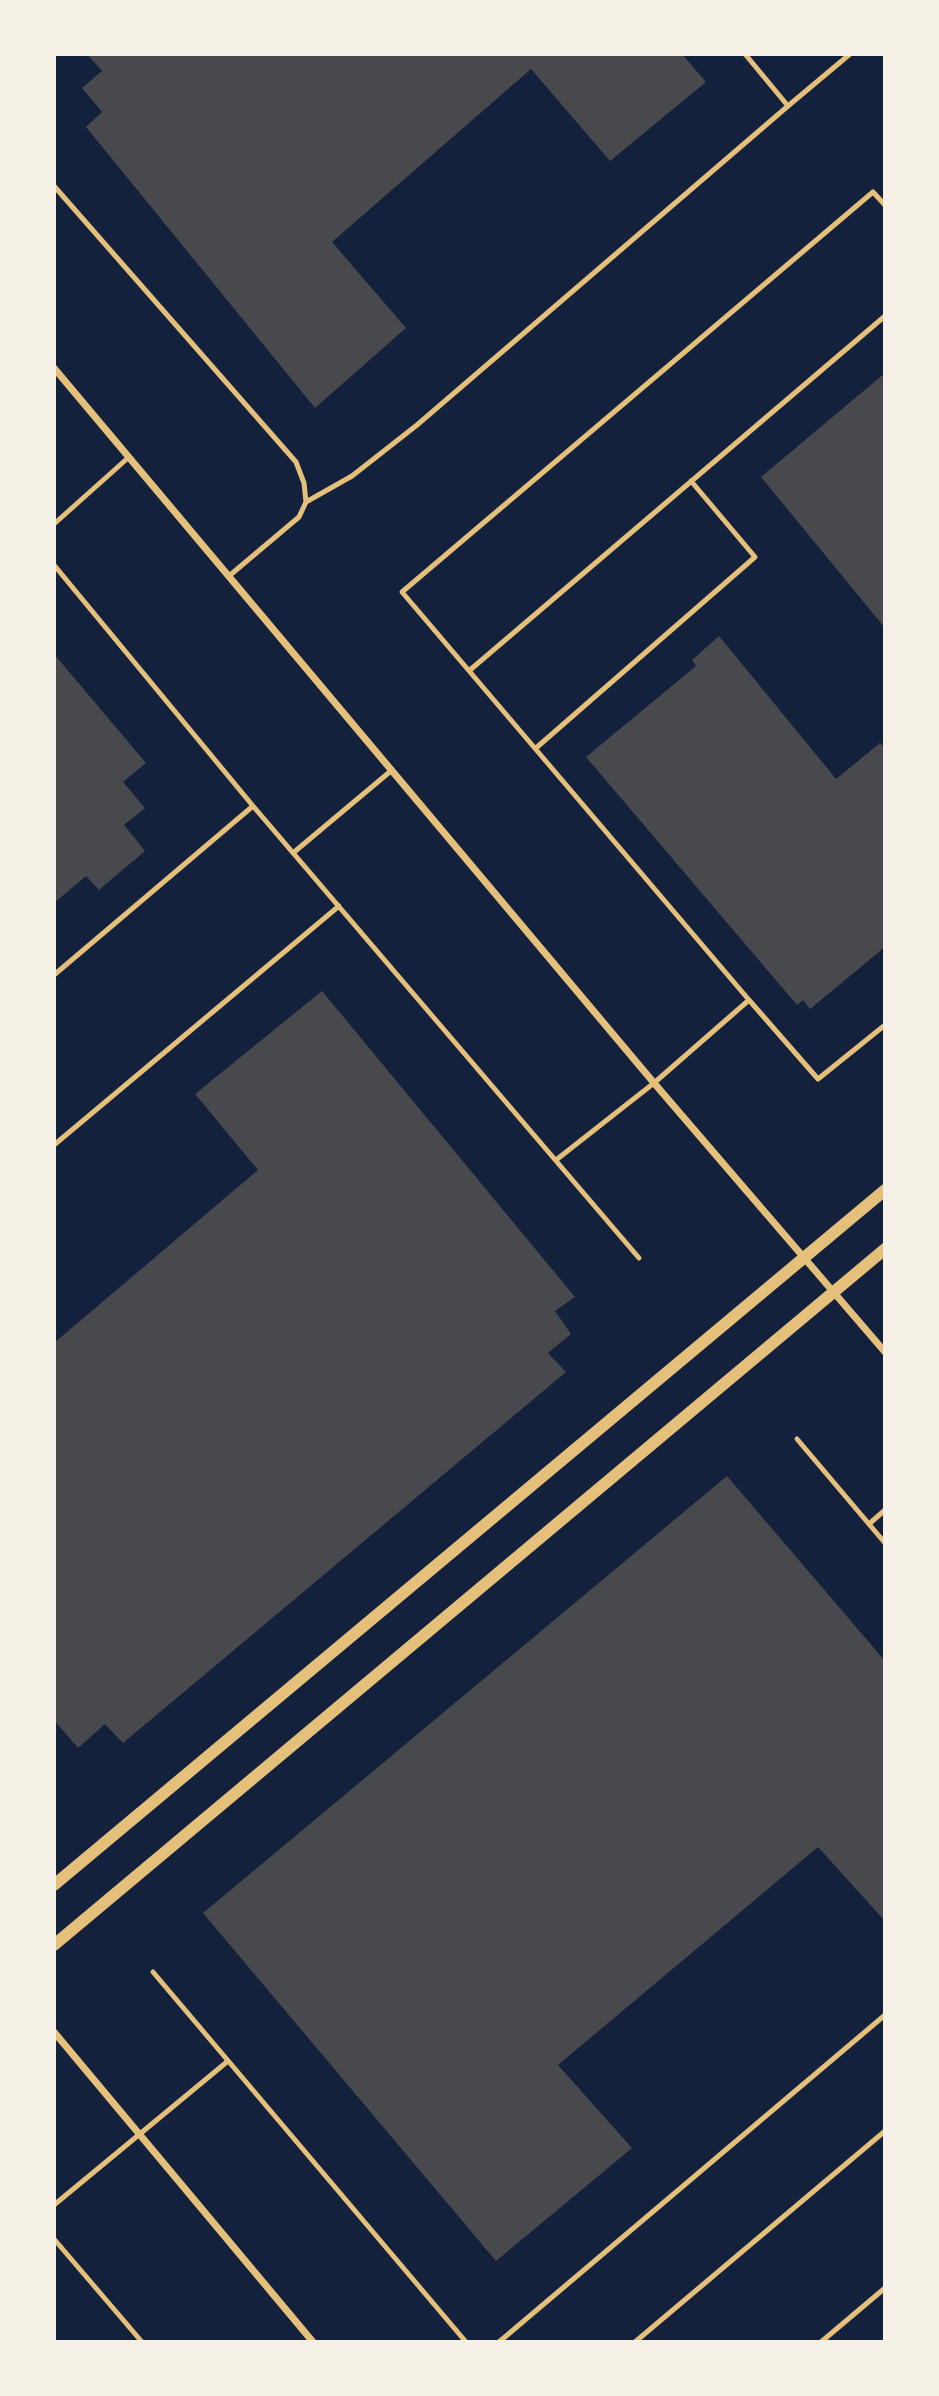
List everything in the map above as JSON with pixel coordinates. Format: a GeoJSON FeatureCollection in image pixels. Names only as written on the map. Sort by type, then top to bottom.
{"type":"FeatureCollection","features":[{"type":"Feature","properties":{"kind":"street"},"geometry":{"type":"LineString","coordinates":[[54,368],[654,1083],[885,1352]]}},
{"type":"Feature","properties":{"kind":"street"},"geometry":{"type":"LineString","coordinates":[[54,1885],[885,1190]]}},
{"type":"Feature","properties":{"kind":"street"},"geometry":{"type":"LineString","coordinates":[[54,1945],[885,1249]]}},
{"type":"Feature","properties":{"kind":"street"},"geometry":{"type":"LineString","coordinates":[[54,2032],[313,2342]]}},
{"type":"Feature","properties":{"kind":"lane"},"geometry":{"type":"LineString","coordinates":[[745,54],[788,106]]}},
{"type":"Feature","properties":{"kind":"lane"},"geometry":{"type":"LineString","coordinates":[[306,502],[352,476],[417,425],[850,54]]}},
{"type":"Feature","properties":{"kind":"lane"},"geometry":{"type":"LineString","coordinates":[[54,186],[296,462],[304,483],[306,502],[299,517],[229,576]]}},
{"type":"Feature","properties":{"kind":"lane"},"geometry":{"type":"LineString","coordinates":[[885,205],[873,192],[402,592],[818,1079],[885,1024]]}},
{"type":"Feature","properties":{"kind":"lane"},"geometry":{"type":"LineString","coordinates":[[470,670],[885,316]]}},
{"type":"Feature","properties":{"kind":"lane"},"geometry":{"type":"LineString","coordinates":[[54,524],[129,457]]}},
{"type":"Feature","properties":{"kind":"lane"},"geometry":{"type":"LineString","coordinates":[[536,748],[755,557],[691,481]]}},
{"type":"Feature","properties":{"kind":"lane"},"geometry":{"type":"LineString","coordinates":[[54,565],[253,806],[639,1258]]}},
{"type":"Feature","properties":{"kind":"lane"},"geometry":{"type":"LineString","coordinates":[[293,853],[392,770]]}},
{"type":"Feature","properties":{"kind":"lane"},"geometry":{"type":"LineString","coordinates":[[54,975],[253,806]]}},
{"type":"Feature","properties":{"kind":"lane"},"geometry":{"type":"LineString","coordinates":[[54,1144],[339,906]]}},
{"type":"Feature","properties":{"kind":"lane"},"geometry":{"type":"LineString","coordinates":[[556,1160],[654,1083],[749,1000]]}},
{"type":"Feature","properties":{"kind":"lane"},"geometry":{"type":"LineString","coordinates":[[797,1439],[885,1543]]}},
{"type":"Feature","properties":{"kind":"lane"},"geometry":{"type":"LineString","coordinates":[[869,1524],[885,1510]]}},
{"type":"Feature","properties":{"kind":"lane"},"geometry":{"type":"LineString","coordinates":[[153,1972],[466,2342]]}},
{"type":"Feature","properties":{"kind":"lane"},"geometry":{"type":"LineString","coordinates":[[499,2342],[885,2015]]}},
{"type":"Feature","properties":{"kind":"lane"},"geometry":{"type":"LineString","coordinates":[[54,2205],[228,2062]]}},
{"type":"Feature","properties":{"kind":"lane"},"geometry":{"type":"LineString","coordinates":[[635,2342],[885,2131]]}},
{"type":"Feature","properties":{"kind":"lane"},"geometry":{"type":"LineString","coordinates":[[54,2239],[142,2342]]}},
{"type":"Feature","properties":{"kind":"lane"},"geometry":{"type":"LineString","coordinates":[[821,2342],[885,2288]]}},
{"type":"Feature","properties":{"kind":"building"},"geometry":{"type":"Polygon","coordinates":[[[87,54],[682,54],[706,82],[610,161],[531,69],[332,242],[406,328],[315,408],[86,127],[102,112],[82,88],[102,71],[87,54]]]}},
{"type":"Feature","properties":{"kind":"building"},"geometry":{"type":"Polygon","coordinates":[[[885,373],[885,628],[761,477],[885,373]]]}},
{"type":"Feature","properties":{"kind":"building"},"geometry":{"type":"Polygon","coordinates":[[[719,636],[836,779],[880,743],[885,749],[885,947],[810,1009],[803,1000],[797,1005],[586,757],[696,666],[692,660],[719,636]]]}},
{"type":"Feature","properties":{"kind":"building"},"geometry":{"type":"Polygon","coordinates":[[[54,654],[146,763],[123,782],[145,808],[124,825],[145,851],[99,890],[86,876],[54,903],[54,654]]]}},
{"type":"Feature","properties":{"kind":"building"},"geometry":{"type":"Polygon","coordinates":[[[322,991],[575,1297],[555,1311],[571,1334],[548,1353],[566,1372],[123,1743],[105,1724],[78,1748],[54,1720],[54,1343],[258,1170],[195,1094],[322,991]]]}},
{"type":"Feature","properties":{"kind":"building"},"geometry":{"type":"Polygon","coordinates":[[[727,1476],[885,1661],[885,1921],[818,1847],[558,2065],[632,2148],[496,2261],[203,1913],[727,1476]]]}}]}
